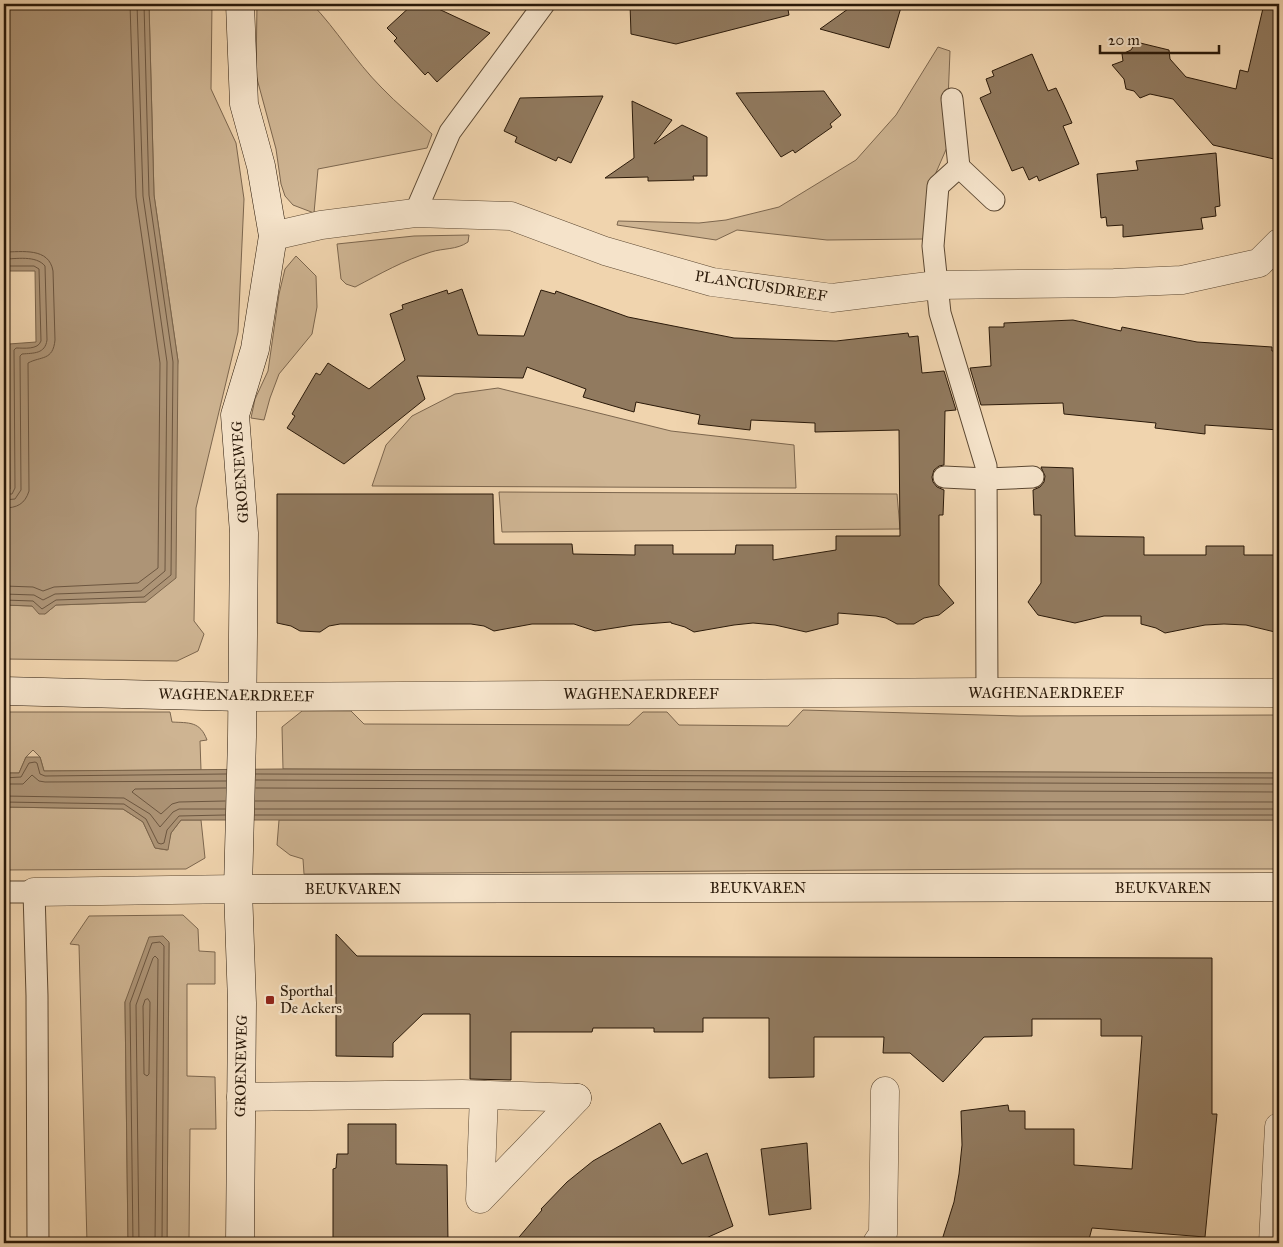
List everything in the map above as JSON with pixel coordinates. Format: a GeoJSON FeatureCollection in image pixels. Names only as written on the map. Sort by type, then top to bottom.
{"type":"FeatureCollection","features":[{"type":"Feature","properties":{"kind":"street","name":"GROENEWEG"},"geometry":{"type":"LineString","coordinates":[[240,4],[244,104],[262,166],[273,236],[255,349],[235,415],[244,533],[238,889],[242,1003],[240,1243]]}},
{"type":"Feature","properties":{"kind":"street","name":"PLANCIUSDREEF"},"geometry":{"type":"LineString","coordinates":[[273,236],[320,225],[416,213],[511,216],[605,251],[722,283],[832,298],[937,285],[1114,283],[1182,280],[1269,268],[1279,242]]}},
{"type":"Feature","properties":{"kind":"street","name":"WAGHENAERDREEF"},"geometry":{"type":"LineString","coordinates":[[4,691],[242,697],[987,692],[1279,693]]}},
{"type":"Feature","properties":{"kind":"street","name":"BEUKVAREN"},"geometry":{"type":"LineString","coordinates":[[238,889],[1279,888]]}},
{"type":"Feature","properties":{"kind":"street"},"geometry":{"type":"LineString","coordinates":[[34,892],[238,889]]}},
{"type":"Feature","properties":{"kind":"street"},"geometry":{"type":"LineString","coordinates":[[877,1243],[883,1234],[885,1091]]}},
{"type":"Feature","properties":{"kind":"street"},"geometry":{"type":"LineString","coordinates":[[241,1096],[484,1095]]}},
{"type":"Feature","properties":{"kind":"street"},"geometry":{"type":"LineString","coordinates":[[1272,1243],[1279,1128]]}},
{"type":"Feature","properties":{"kind":"lane"},"geometry":{"type":"LineString","coordinates":[[416,213],[450,132],[544,4]]}},
{"type":"Feature","properties":{"kind":"lane"},"geometry":{"type":"LineString","coordinates":[[952,99],[959,166],[994,200]]}},
{"type":"Feature","properties":{"kind":"lane"},"geometry":{"type":"LineString","coordinates":[[959,166],[938,186],[933,246],[940,313],[986,466],[987,692]]}},
{"type":"Feature","properties":{"kind":"lane"},"geometry":{"type":"LineString","coordinates":[[944,477],[986,479],[1033,477]]}},
{"type":"Feature","properties":{"kind":"lane"},"geometry":{"type":"LineString","coordinates":[[4,892],[34,892],[37,996],[38,1243]]}},
{"type":"Feature","properties":{"kind":"shaded area"},"geometry":{"type":"Polygon","coordinates":[[[149,4],[212,4],[211,89],[236,143],[244,199],[238,332],[196,508],[194,621],[204,634],[198,651],[177,661],[4,659],[4,605],[32,606],[45,614],[56,605],[146,602],[178,361],[154,195],[149,4]]]}},
{"type":"Feature","properties":{"kind":"shaded area"},"geometry":{"type":"Polygon","coordinates":[[[257,4],[312,4],[372,77],[432,134],[427,148],[318,169],[314,213],[293,205],[285,196],[281,184],[276,149],[256,75],[257,4]]]}},
{"type":"Feature","properties":{"kind":"shaded area"},"geometry":{"type":"Polygon","coordinates":[[[938,47],[950,51],[948,145],[931,184],[925,239],[827,240],[737,230],[716,240],[617,225],[618,221],[699,223],[726,220],[779,207],[856,160],[896,115],[938,47]]]}},
{"type":"Feature","properties":{"kind":"shaded area"},"geometry":{"type":"Polygon","coordinates":[[[469,235],[468,242],[464,245],[431,252],[411,259],[355,287],[346,284],[341,279],[337,244],[414,236],[469,235]]]}},
{"type":"Feature","properties":{"kind":"shaded area"},"geometry":{"type":"Polygon","coordinates":[[[296,256],[316,276],[317,307],[312,334],[279,374],[264,420],[251,418],[255,399],[268,371],[279,294],[285,269],[296,256]]]}},
{"type":"Feature","properties":{"kind":"shaded area"},"geometry":{"type":"Polygon","coordinates":[[[498,388],[671,431],[794,445],[796,488],[372,486],[386,445],[412,416],[455,394],[498,388]]]}},
{"type":"Feature","properties":{"kind":"shaded area"},"geometry":{"type":"Polygon","coordinates":[[[499,492],[897,494],[900,529],[502,532],[499,492]]]}},
{"type":"Feature","properties":{"kind":"shaded area"},"geometry":{"type":"Polygon","coordinates":[[[803,710],[1019,716],[1279,715],[1279,773],[283,769],[282,727],[302,711],[351,711],[364,724],[629,725],[643,712],[667,712],[679,725],[788,726],[803,710]]]}},
{"type":"Feature","properties":{"kind":"shaded area"},"geometry":{"type":"Polygon","coordinates":[[[4,712],[170,712],[172,722],[193,724],[201,729],[204,734],[207,740],[200,741],[201,770],[44,771],[40,757],[33,750],[26,757],[19,773],[4,773],[4,712]]]}},
{"type":"Feature","properties":{"kind":"shaded area"},"geometry":{"type":"Polygon","coordinates":[[[4,807],[123,809],[143,822],[155,848],[167,850],[171,833],[181,820],[201,820],[205,858],[186,869],[4,870],[4,807]]]}},
{"type":"Feature","properties":{"kind":"shaded area"},"geometry":{"type":"Polygon","coordinates":[[[279,820],[1279,820],[1279,869],[304,874],[303,859],[290,855],[277,845],[279,820]]]}},
{"type":"Feature","properties":{"kind":"shaded area"},"geometry":{"type":"Polygon","coordinates":[[[183,915],[198,929],[199,951],[215,952],[215,984],[187,984],[187,1076],[215,1077],[216,1129],[190,1129],[189,1241],[215,1241],[215,1243],[167,1243],[169,943],[163,936],[125,1002],[128,1243],[87,1243],[79,945],[70,944],[89,916],[183,915]]]}},
{"type":"Feature","properties":{"kind":"water"},"geometry":{"type":"Polygon","coordinates":[[[4,4],[149,4],[154,195],[178,361],[176,578],[146,602],[56,605],[45,614],[39,614],[32,606],[4,605],[4,489],[10,489],[9,344],[36,342],[35,271],[4,271],[4,4]]]}},
{"type":"Feature","properties":{"kind":"water"},"geometry":{"type":"Polygon","coordinates":[[[26,757],[40,757],[44,771],[283,769],[1279,773],[1279,820],[181,820],[171,833],[168,850],[155,848],[143,822],[123,809],[4,807],[4,773],[19,773],[26,757]]]}},
{"type":"Feature","properties":{"kind":"water"},"geometry":{"type":"Polygon","coordinates":[[[163,936],[169,942],[167,1243],[128,1243],[125,1002],[149,937],[163,936]]]}},
{"type":"Feature","properties":{"kind":"building"},"geometry":{"type":"Polygon","coordinates":[[[413,4],[428,4],[490,33],[437,82],[428,72],[425,75],[394,41],[397,38],[387,28],[413,4]]]}},
{"type":"Feature","properties":{"kind":"building"},"geometry":{"type":"Polygon","coordinates":[[[630,4],[787,4],[789,15],[676,44],[631,34],[630,4]]]}},
{"type":"Feature","properties":{"kind":"building"},"geometry":{"type":"Polygon","coordinates":[[[855,4],[902,4],[889,48],[820,29],[855,4]]]}},
{"type":"Feature","properties":{"kind":"building"},"geometry":{"type":"Polygon","coordinates":[[[1264,4],[1279,4],[1279,155],[1275,154],[1274,159],[1213,145],[1173,99],[1150,94],[1140,98],[1134,91],[1126,89],[1124,79],[1112,65],[1123,61],[1122,54],[1131,50],[1136,42],[1169,50],[1170,59],[1186,77],[1236,89],[1240,70],[1248,72],[1264,4]]]}},
{"type":"Feature","properties":{"kind":"building"},"geometry":{"type":"Polygon","coordinates":[[[1032,54],[1048,91],[1056,88],[1072,123],[1063,126],[1079,164],[1039,181],[1037,176],[1029,180],[1023,167],[1012,171],[980,98],[991,93],[986,79],[994,76],[992,71],[1032,54]]]}},
{"type":"Feature","properties":{"kind":"building"},"geometry":{"type":"Polygon","coordinates":[[[824,91],[841,115],[830,124],[832,127],[795,153],[793,150],[781,157],[736,93],[824,91]]]}},
{"type":"Feature","properties":{"kind":"building"},"geometry":{"type":"Polygon","coordinates":[[[603,96],[571,163],[558,157],[556,161],[515,142],[517,137],[504,131],[520,98],[603,96]]]}},
{"type":"Feature","properties":{"kind":"building"},"geometry":{"type":"Polygon","coordinates":[[[632,101],[672,120],[654,144],[682,125],[707,137],[707,176],[693,176],[694,180],[648,181],[648,177],[605,178],[634,158],[632,101]]]}},
{"type":"Feature","properties":{"kind":"building"},"geometry":{"type":"Polygon","coordinates":[[[1216,153],[1220,206],[1215,207],[1216,216],[1201,218],[1203,229],[1123,237],[1123,225],[1107,226],[1106,217],[1101,218],[1097,174],[1138,170],[1136,161],[1216,153]]]}},
{"type":"Feature","properties":{"kind":"building"},"geometry":{"type":"Polygon","coordinates":[[[462,289],[478,335],[524,336],[541,290],[555,294],[556,291],[628,317],[734,338],[836,341],[908,333],[909,337],[918,336],[922,373],[944,371],[956,410],[945,411],[944,465],[934,470],[932,477],[937,487],[944,490],[943,515],[939,515],[939,585],[954,603],[939,615],[924,618],[914,624],[897,624],[886,618],[876,616],[838,613],[838,624],[806,632],[775,625],[753,623],[694,632],[671,622],[595,631],[574,624],[532,624],[494,631],[484,626],[471,624],[340,624],[329,626],[320,632],[300,631],[291,626],[277,623],[277,494],[493,494],[494,544],[572,544],[573,554],[635,555],[635,545],[673,545],[673,554],[735,554],[736,545],[773,545],[773,560],[836,550],[836,536],[900,536],[899,430],[815,432],[815,423],[751,420],[750,430],[698,424],[700,415],[636,402],[634,412],[583,397],[586,389],[527,367],[523,378],[417,376],[425,399],[344,464],[287,428],[295,416],[292,414],[316,373],[320,375],[328,363],[369,389],[405,360],[390,314],[403,309],[402,305],[447,290],[448,294],[462,289]]]}},
{"type":"Feature","properties":{"kind":"building"},"geometry":{"type":"Polygon","coordinates":[[[1073,320],[1121,331],[1122,327],[1197,342],[1272,347],[1272,351],[1279,351],[1279,430],[1205,425],[1205,434],[1155,428],[1156,423],[1064,414],[1063,403],[981,405],[970,368],[991,366],[989,327],[1004,327],[1004,323],[1073,320]]]}},
{"type":"Feature","properties":{"kind":"building"},"geometry":{"type":"Polygon","coordinates":[[[1041,467],[1073,468],[1075,536],[1144,537],[1144,555],[1206,555],[1206,546],[1244,546],[1244,555],[1279,555],[1279,633],[1246,625],[1224,624],[1205,625],[1165,633],[1156,628],[1141,624],[1141,616],[1104,616],[1075,623],[1038,615],[1028,602],[1041,583],[1041,515],[1034,515],[1033,490],[1040,487],[1044,482],[1045,476],[1041,467]]]}},
{"type":"Feature","properties":{"kind":"building"},"geometry":{"type":"Polygon","coordinates":[[[336,934],[357,956],[1212,958],[1212,1114],[1217,1114],[1205,1237],[1092,1228],[1088,1243],[941,1243],[954,1202],[959,1174],[962,1145],[961,1111],[1008,1105],[1009,1111],[1025,1111],[1025,1129],[1074,1129],[1074,1165],[1132,1169],[1142,1036],[1101,1036],[1101,1019],[1032,1019],[1032,1036],[984,1037],[943,1082],[910,1053],[883,1053],[884,1037],[814,1037],[814,1077],[769,1078],[769,1018],[703,1018],[703,1032],[654,1032],[654,1028],[593,1028],[592,1032],[511,1032],[511,1080],[470,1079],[470,1014],[423,1014],[393,1043],[393,1057],[336,1056],[336,934]]]}},
{"type":"Feature","properties":{"kind":"building"},"geometry":{"type":"Polygon","coordinates":[[[660,1123],[682,1164],[707,1153],[733,1226],[695,1243],[514,1243],[541,1209],[567,1182],[593,1161],[660,1123]]]}},
{"type":"Feature","properties":{"kind":"building"},"geometry":{"type":"Polygon","coordinates":[[[348,1124],[396,1124],[396,1164],[447,1165],[448,1243],[333,1243],[333,1169],[336,1168],[337,1154],[348,1154],[348,1124]]]}},
{"type":"Feature","properties":{"kind":"building"},"geometry":{"type":"Polygon","coordinates":[[[807,1143],[811,1209],[769,1215],[761,1149],[807,1143]]]}},
{"type":"Feature","properties":{"kind":"place","name":"Sporthal De Ackers"},"geometry":{"type":"Point","coordinates":[270,1000]}}]}
